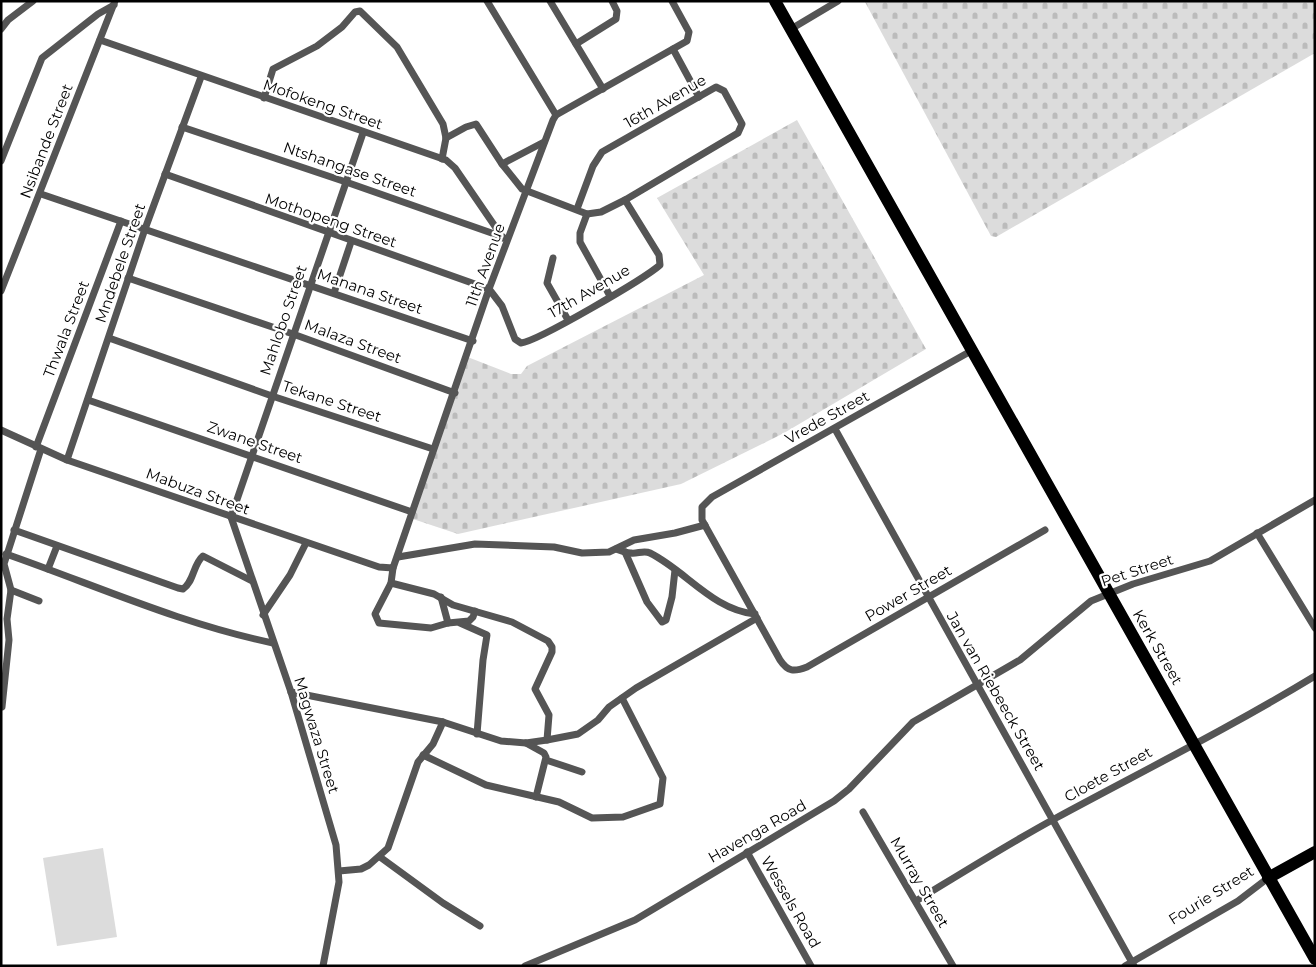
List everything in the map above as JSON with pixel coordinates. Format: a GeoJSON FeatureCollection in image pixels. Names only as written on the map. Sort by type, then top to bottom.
{"type":"FeatureCollection","features":[{"type":"Feature","properties":{"kind":"highway","name":"Kerk Street"},"geometry":{"type":"LineString","coordinates":[[775,1],[971,351],[1081,541],[1108,593],[1268,878],[1315,958]]}},
{"type":"Feature","properties":{"kind":"highway","name":"Fourie Street"},"geometry":{"type":"LineString","coordinates":[[1268,878],[1315,852]]}},
{"type":"Feature","properties":{"kind":"street"},"geometry":{"type":"LineString","coordinates":[[1,29],[8,20],[33,1]]}},
{"type":"Feature","properties":{"kind":"street"},"geometry":{"type":"LineString","coordinates":[[487,1],[556,116],[687,41],[689,36],[672,1]]}},
{"type":"Feature","properties":{"kind":"street"},"geometry":{"type":"LineString","coordinates":[[550,1],[603,89]]}},
{"type":"Feature","properties":{"kind":"street"},"geometry":{"type":"LineString","coordinates":[[576,44],[616,19],[618,14],[612,1]]}},
{"type":"Feature","properties":{"kind":"street"},"geometry":{"type":"LineString","coordinates":[[791,29],[838,1]]}},
{"type":"Feature","properties":{"kind":"street"},"geometry":{"type":"LineString","coordinates":[[1,161],[42,58],[114,3]]}},
{"type":"Feature","properties":{"kind":"street","name":"Nsibande Street"},"geometry":{"type":"LineString","coordinates":[[1,291],[41,194],[114,3]]}},
{"type":"Feature","properties":{"kind":"street"},"geometry":{"type":"LineString","coordinates":[[264,98],[273,69],[317,46],[338,30],[355,12],[360,11],[396,47],[443,124],[446,138],[442,159]]}},
{"type":"Feature","properties":{"kind":"street","name":"Mofokeng Street"},"geometry":{"type":"LineString","coordinates":[[100,40],[442,159],[455,168],[507,239]]}},
{"type":"Feature","properties":{"kind":"street"},"geometry":{"type":"LineString","coordinates":[[673,49],[699,97]]}},
{"type":"Feature","properties":{"kind":"street","name":"Mndebele Street"},"geometry":{"type":"LineString","coordinates":[[67,460],[145,229],[201,76]]}},
{"type":"Feature","properties":{"kind":"street","name":"16th Avenue"},"geometry":{"type":"LineString","coordinates":[[577,210],[593,166],[602,152],[716,87],[723,89],[741,121],[740,131],[625,200],[601,212],[587,214]]}},
{"type":"Feature","properties":{"kind":"street","name":"11th Avenue"},"geometry":{"type":"LineString","coordinates":[[448,623],[425,628],[379,623],[375,614],[391,583],[391,568],[398,558],[412,512],[455,393],[507,239],[544,142],[556,116]]}},
{"type":"Feature","properties":{"kind":"street"},"geometry":{"type":"LineString","coordinates":[[446,138],[466,127],[476,124],[518,186],[526,191],[587,214],[580,234],[580,242],[610,296]]}},
{"type":"Feature","properties":{"kind":"street","name":"Ntshangase Street"},"geometry":{"type":"LineString","coordinates":[[182,127],[507,239]]}},
{"type":"Feature","properties":{"kind":"street","name":"Mahlobo Street"},"geometry":{"type":"LineString","coordinates":[[230,517],[363,133]]}},
{"type":"Feature","properties":{"kind":"street"},"geometry":{"type":"LineString","coordinates":[[502,164],[544,142]]}},
{"type":"Feature","properties":{"kind":"street","name":"Mothopeng Street"},"geometry":{"type":"LineString","coordinates":[[165,174],[327,234],[490,289]]}},
{"type":"Feature","properties":{"kind":"street","name":"Manana Street"},"geometry":{"type":"LineString","coordinates":[[41,194],[472,340]]}},
{"type":"Feature","properties":{"kind":"street","name":"17th Avenue"},"geometry":{"type":"LineString","coordinates":[[490,289],[502,306],[513,336],[518,343],[529,341],[568,320],[659,266],[661,262],[625,200]]}},
{"type":"Feature","properties":{"kind":"street","name":"Thwala Street"},"geometry":{"type":"LineString","coordinates":[[11,590],[4,572],[6,554],[39,448],[121,221]]}},
{"type":"Feature","properties":{"kind":"street"},"geometry":{"type":"LineString","coordinates":[[334,293],[351,242]]}},
{"type":"Feature","properties":{"kind":"street"},"geometry":{"type":"LineString","coordinates":[[553,258],[547,283],[568,320]]}},
{"type":"Feature","properties":{"kind":"street","name":"Malaza Street"},"geometry":{"type":"LineString","coordinates":[[128,278],[293,334],[455,393]]}},
{"type":"Feature","properties":{"kind":"street","name":"Tekane Street"},"geometry":{"type":"LineString","coordinates":[[109,338],[272,396],[434,450]]}},
{"type":"Feature","properties":{"kind":"street","name":"Vrede Street"},"geometry":{"type":"LineString","coordinates":[[705,525],[701,511],[705,502],[712,497],[971,351]]}},
{"type":"Feature","properties":{"kind":"street","name":"Zwane Street"},"geometry":{"type":"LineString","coordinates":[[88,400],[412,512]]}},
{"type":"Feature","properties":{"kind":"street","name":"Jan van Riebeeck Street"},"geometry":{"type":"LineString","coordinates":[[835,429],[927,598],[978,684],[1053,820],[1130,964]]}},
{"type":"Feature","properties":{"kind":"street","name":"Mabuza Street"},"geometry":{"type":"LineString","coordinates":[[1,430],[67,460],[306,543],[391,568]]}},
{"type":"Feature","properties":{"kind":"street","name":"Pet Street"},"geometry":{"type":"LineString","coordinates":[[978,684],[1020,660],[1080,608],[1108,593],[1210,561],[1315,500]]}},
{"type":"Feature","properties":{"kind":"street","name":"Magwaza Street"},"geometry":{"type":"LineString","coordinates":[[230,517],[291,692],[329,818],[339,871],[336,906],[323,966]]}},
{"type":"Feature","properties":{"kind":"street"},"geometry":{"type":"LineString","coordinates":[[398,558],[475,544],[563,548],[582,553],[616,549],[634,540],[675,533],[705,525],[756,616]]}},
{"type":"Feature","properties":{"kind":"street"},"geometry":{"type":"LineString","coordinates":[[14,530],[178,588],[184,589],[188,585],[198,561],[203,556],[252,581]]}},
{"type":"Feature","properties":{"kind":"street","name":"Power Street"},"geometry":{"type":"LineString","coordinates":[[756,616],[784,667],[795,671],[807,667],[1045,530]]}},
{"type":"Feature","properties":{"kind":"street"},"geometry":{"type":"LineString","coordinates":[[1257,533],[1315,628]]}},
{"type":"Feature","properties":{"kind":"street"},"geometry":{"type":"LineString","coordinates":[[264,615],[290,575],[306,543]]}},
{"type":"Feature","properties":{"kind":"street"},"geometry":{"type":"LineString","coordinates":[[48,569],[57,546]]}},
{"type":"Feature","properties":{"kind":"street"},"geometry":{"type":"LineString","coordinates":[[616,549],[625,552],[648,552],[690,579],[706,594],[732,608],[756,616]]}},
{"type":"Feature","properties":{"kind":"street"},"geometry":{"type":"LineString","coordinates":[[625,552],[648,602],[662,622],[666,620],[670,607],[675,570]]}},
{"type":"Feature","properties":{"kind":"street"},"geometry":{"type":"LineString","coordinates":[[6,554],[179,617],[237,635],[273,643]]}},
{"type":"Feature","properties":{"kind":"street"},"geometry":{"type":"LineString","coordinates":[[391,583],[441,597],[453,605],[518,624],[550,644],[552,650],[550,657],[535,689],[549,715],[547,740]]}},
{"type":"Feature","properties":{"kind":"street"},"geometry":{"type":"LineString","coordinates":[[2,707],[9,640],[7,619],[11,590],[39,601]]}},
{"type":"Feature","properties":{"kind":"street"},"geometry":{"type":"LineString","coordinates":[[441,597],[448,623],[472,620],[475,611]]}},
{"type":"Feature","properties":{"kind":"street"},"geometry":{"type":"LineString","coordinates":[[291,692],[443,722],[477,734],[510,742],[526,743],[547,740],[578,734],[598,720],[602,713],[622,698],[756,616]]}},
{"type":"Feature","properties":{"kind":"street"},"geometry":{"type":"LineString","coordinates":[[460,623],[487,635],[477,734]]}},
{"type":"Feature","properties":{"kind":"street","name":"Cloete Street"},"geometry":{"type":"LineString","coordinates":[[916,901],[1053,820],[1193,744],[1246,718],[1315,676]]}},
{"type":"Feature","properties":{"kind":"street","name":"Havenga Road"},"geometry":{"type":"LineString","coordinates":[[525,966],[629,923],[834,801],[849,789],[906,727],[934,708],[978,684]]}},
{"type":"Feature","properties":{"kind":"street"},"geometry":{"type":"LineString","coordinates":[[423,755],[486,785],[559,802],[585,816],[600,819],[623,817],[660,804],[663,778],[622,698]]}},
{"type":"Feature","properties":{"kind":"street"},"geometry":{"type":"LineString","coordinates":[[339,871],[361,869],[380,857],[392,840],[418,762],[433,744],[443,722]]}},
{"type":"Feature","properties":{"kind":"street"},"geometry":{"type":"LineString","coordinates":[[526,743],[545,754],[546,760],[536,797]]}},
{"type":"Feature","properties":{"kind":"street"},"geometry":{"type":"LineString","coordinates":[[546,760],[582,772]]}},
{"type":"Feature","properties":{"kind":"street","name":"Murray Street"},"geometry":{"type":"LineString","coordinates":[[863,812],[953,966]]}},
{"type":"Feature","properties":{"kind":"street","name":"Wessels Road"},"geometry":{"type":"LineString","coordinates":[[747,852],[811,966]]}},
{"type":"Feature","properties":{"kind":"street"},"geometry":{"type":"LineString","coordinates":[[380,857],[443,903],[480,926]]}},
{"type":"Feature","properties":{"kind":"street","name":"Fourie Street"},"geometry":{"type":"LineString","coordinates":[[1130,964],[1238,901],[1268,878]]}},
{"type":"Feature","properties":{"kind":"green space"},"geometry":{"type":"Polygon","coordinates":[[[1315,1],[1315,53],[996,237],[991,236],[865,2],[1315,1]]]}},
{"type":"Feature","properties":{"kind":"green space"},"geometry":{"type":"Polygon","coordinates":[[[797,120],[926,349],[784,433],[681,484],[458,534],[410,518],[465,356],[511,374],[521,374],[527,366],[704,275],[657,198],[797,120]]]}},
{"type":"Feature","properties":{"kind":"green space"},"geometry":{"type":"Polygon","coordinates":[[[103,848],[117,937],[57,946],[43,858],[103,848]]]}}]}
